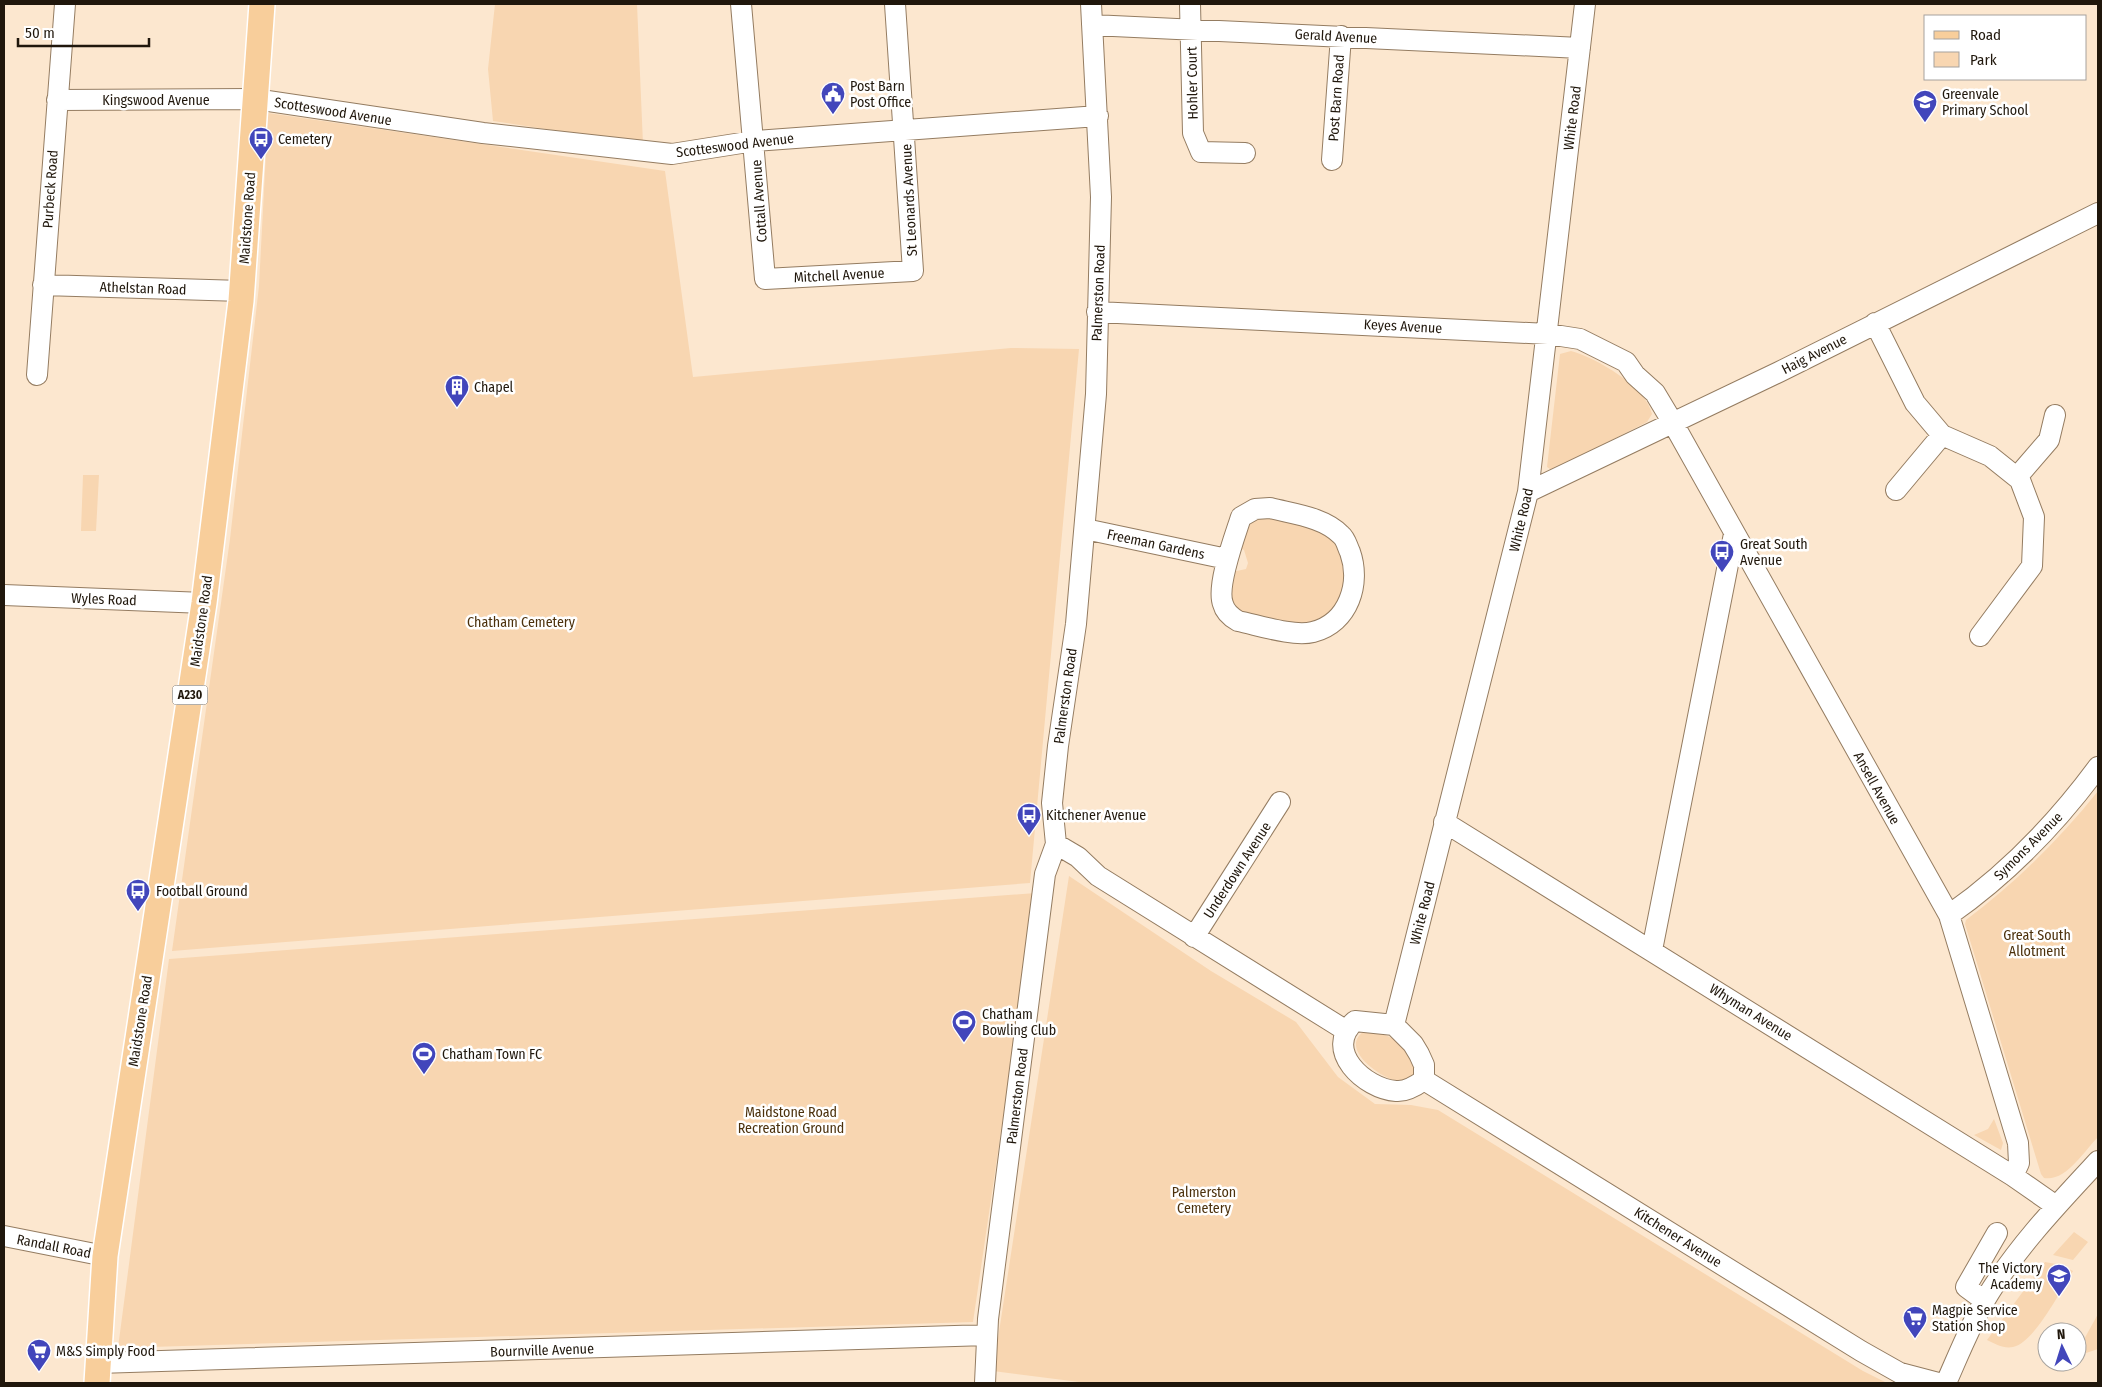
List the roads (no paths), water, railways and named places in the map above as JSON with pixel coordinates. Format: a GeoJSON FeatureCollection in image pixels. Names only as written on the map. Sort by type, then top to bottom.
{"type":"FeatureCollection","features":[{"type":"Feature","properties":{"kind":"main road","name":"Maidstone Road"},"geometry":{"type":"LineString","coordinates":[[97,1373],[105,1256],[204,603],[242,291],[262,4]]}},
{"type":"Feature","properties":{"kind":"street","name":"Purbeck Road"},"geometry":{"type":"LineString","coordinates":[[36,375],[64,4]]}},
{"type":"Feature","properties":{"kind":"street","name":"Cottall Avenue"},"geometry":{"type":"LineString","coordinates":[[741,4],[765,279]]}},
{"type":"Feature","properties":{"kind":"street","name":"St Leonards Avenue"},"geometry":{"type":"LineString","coordinates":[[895,4],[905,129],[913,271]]}},
{"type":"Feature","properties":{"kind":"street","name":"Palmerston Road"},"geometry":{"type":"LineString","coordinates":[[985,1383],[987,1335],[1045,874],[1056,844],[1052,804],[1058,746],[1076,624],[1096,394],[1101,197],[1091,4]]}},
{"type":"Feature","properties":{"kind":"street"},"geometry":{"type":"LineString","coordinates":[[1190,4],[1191,30]]}},
{"type":"Feature","properties":{"kind":"street","name":"White Road"},"geometry":{"type":"LineString","coordinates":[[1394,1025],[1528,492],[1548,334],[1585,4]]}},
{"type":"Feature","properties":{"kind":"street","name":"Gerald Avenue"},"geometry":{"type":"LineString","coordinates":[[1092,25],[1580,48]]}},
{"type":"Feature","properties":{"kind":"street","name":"Hohler Court"},"geometry":{"type":"LineString","coordinates":[[1191,30],[1193,133],[1202,152],[1245,154]]}},
{"type":"Feature","properties":{"kind":"street","name":"Post Barn Road"},"geometry":{"type":"LineString","coordinates":[[1332,160],[1341,36]]}},
{"type":"Feature","properties":{"kind":"street","name":"Kingswood Avenue"},"geometry":{"type":"LineString","coordinates":[[57,100],[254,100]]}},
{"type":"Feature","properties":{"kind":"street","name":"Scotteswood Avenue"},"geometry":{"type":"LineString","coordinates":[[254,100],[467,131],[672,154],[754,141],[1098,116]]}},
{"type":"Feature","properties":{"kind":"street","name":"Haig Avenue"},"geometry":{"type":"LineString","coordinates":[[1528,492],[1673,423],[2098,213]]}},
{"type":"Feature","properties":{"kind":"street","name":"Mitchell Avenue"},"geometry":{"type":"LineString","coordinates":[[765,279],[913,271]]}},
{"type":"Feature","properties":{"kind":"street","name":"Athelstan Road"},"geometry":{"type":"LineString","coordinates":[[43,284],[242,291]]}},
{"type":"Feature","properties":{"kind":"street","name":"Keyes Avenue"},"geometry":{"type":"LineString","coordinates":[[1097,312],[1548,334],[1580,340],[1626,362],[1635,375],[1655,393],[1673,423]]}},
{"type":"Feature","properties":{"kind":"street"},"geometry":{"type":"LineString","coordinates":[[1875,323],[1916,403],[1942,435],[1990,456],[2017,477],[2020,480],[2034,517],[2032,566],[1980,636]]}},
{"type":"Feature","properties":{"kind":"street"},"geometry":{"type":"LineString","coordinates":[[2017,477],[2049,440],[2056,415]]}},
{"type":"Feature","properties":{"kind":"street","name":"Ansell Avenue"},"geometry":{"type":"LineString","coordinates":[[1673,423],[1949,916],[2019,1148],[2020,1163],[2013,1176]]}},
{"type":"Feature","properties":{"kind":"street"},"geometry":{"type":"LineString","coordinates":[[1896,490],[1942,435]]}},
{"type":"Feature","properties":{"kind":"street"},"geometry":{"type":"LineString","coordinates":[[1270,508],[1321,522],[1342,536],[1354,564],[1355,582],[1350,599],[1338,618],[1326,627],[1313,632],[1300,633],[1238,621],[1230,616],[1222,603],[1222,588],[1227,559],[1241,517],[1255,509],[1270,508]]}},
{"type":"Feature","properties":{"kind":"street","name":"Freeman Gardens"},"geometry":{"type":"LineString","coordinates":[[1085,529],[1227,559]]}},
{"type":"Feature","properties":{"kind":"street"},"geometry":{"type":"LineString","coordinates":[[1652,950],[1734,534]]}},
{"type":"Feature","properties":{"kind":"street","name":"Wyles Road"},"geometry":{"type":"LineString","coordinates":[[4,594],[204,603]]}},
{"type":"Feature","properties":{"kind":"street","name":"Symons Avenue"},"geometry":{"type":"LineString","coordinates":[[1949,916],[2012,864],[2061,815],[2098,767]]}},
{"type":"Feature","properties":{"kind":"street","name":"Underdown Avenue"},"geometry":{"type":"LineString","coordinates":[[1194,937],[1280,802]]}},
{"type":"Feature","properties":{"kind":"street","name":"Whyman Avenue"},"geometry":{"type":"LineString","coordinates":[[1444,822],[2013,1176],[2056,1206]]}},
{"type":"Feature","properties":{"kind":"street"},"geometry":{"type":"LineString","coordinates":[[1056,844],[1078,857],[1098,876],[1345,1030]]}},
{"type":"Feature","properties":{"kind":"street"},"geometry":{"type":"LineString","coordinates":[[1355,1021],[1394,1025],[1420,1054],[1424,1065],[1424,1080],[1417,1085],[1397,1092],[1375,1084],[1364,1077],[1342,1052],[1341,1041],[1345,1030],[1355,1021]]}},
{"type":"Feature","properties":{"kind":"street","name":"Kitchener Avenue"},"geometry":{"type":"LineString","coordinates":[[1424,1080],[1860,1351],[1900,1373],[1938,1383]]}},
{"type":"Feature","properties":{"kind":"street"},"geometry":{"type":"LineString","coordinates":[[1946,1383],[1985,1300],[2010,1263],[2056,1206],[2098,1161]]}},
{"type":"Feature","properties":{"kind":"street"},"geometry":{"type":"LineString","coordinates":[[1985,1300],[1966,1287],[1997,1233]]}},
{"type":"Feature","properties":{"kind":"street","name":"Randall Road"},"geometry":{"type":"LineString","coordinates":[[4,1236],[105,1256]]}},
{"type":"Feature","properties":{"kind":"street","name":"Bournville Avenue"},"geometry":{"type":"LineString","coordinates":[[97,1373],[987,1335]]}},
{"type":"Feature","properties":{"kind":"place","name":"Post Barn Post Office"},"geometry":{"type":"Point","coordinates":[833,115]}},
{"type":"Feature","properties":{"kind":"place","name":"Greenvale Primary School"},"geometry":{"type":"Point","coordinates":[1925,123]}},
{"type":"Feature","properties":{"kind":"place","name":"Cemetery"},"geometry":{"type":"Point","coordinates":[261,160]}},
{"type":"Feature","properties":{"kind":"place","name":"Chapel"},"geometry":{"type":"Point","coordinates":[457,408]}},
{"type":"Feature","properties":{"kind":"place","name":"Great South Avenue"},"geometry":{"type":"Point","coordinates":[1722,573]}},
{"type":"Feature","properties":{"kind":"place","name":"Kitchener Avenue"},"geometry":{"type":"Point","coordinates":[1029,836]}},
{"type":"Feature","properties":{"kind":"place","name":"Football Ground"},"geometry":{"type":"Point","coordinates":[138,912]}},
{"type":"Feature","properties":{"kind":"place","name":"Chatham Bowling Club"},"geometry":{"type":"Point","coordinates":[964,1043]}},
{"type":"Feature","properties":{"kind":"place","name":"Chatham Town FC"},"geometry":{"type":"Point","coordinates":[424,1075]}},
{"type":"Feature","properties":{"kind":"place","name":"The Victory Academy"},"geometry":{"type":"Point","coordinates":[2059,1297]}},
{"type":"Feature","properties":{"kind":"place","name":"Magpie Service Station Shop"},"geometry":{"type":"Point","coordinates":[1915,1339]}},
{"type":"Feature","properties":{"kind":"place","name":"M&S Simply Food"},"geometry":{"type":"Point","coordinates":[39,1372]}},
{"type":"Feature","properties":{"kind":"park label","name":"Chatham Cemetery"},"geometry":{"type":"Point","coordinates":[521,622]}},
{"type":"Feature","properties":{"kind":"park label","name":"Great South Allotment"},"geometry":{"type":"Point","coordinates":[2037,944]}},
{"type":"Feature","properties":{"kind":"park label","name":"Maidstone Road Recreation Ground"},"geometry":{"type":"Point","coordinates":[791,1120]}},
{"type":"Feature","properties":{"kind":"park label","name":"Palmerston Cemetery"},"geometry":{"type":"Point","coordinates":[1204,1200]}}]}
